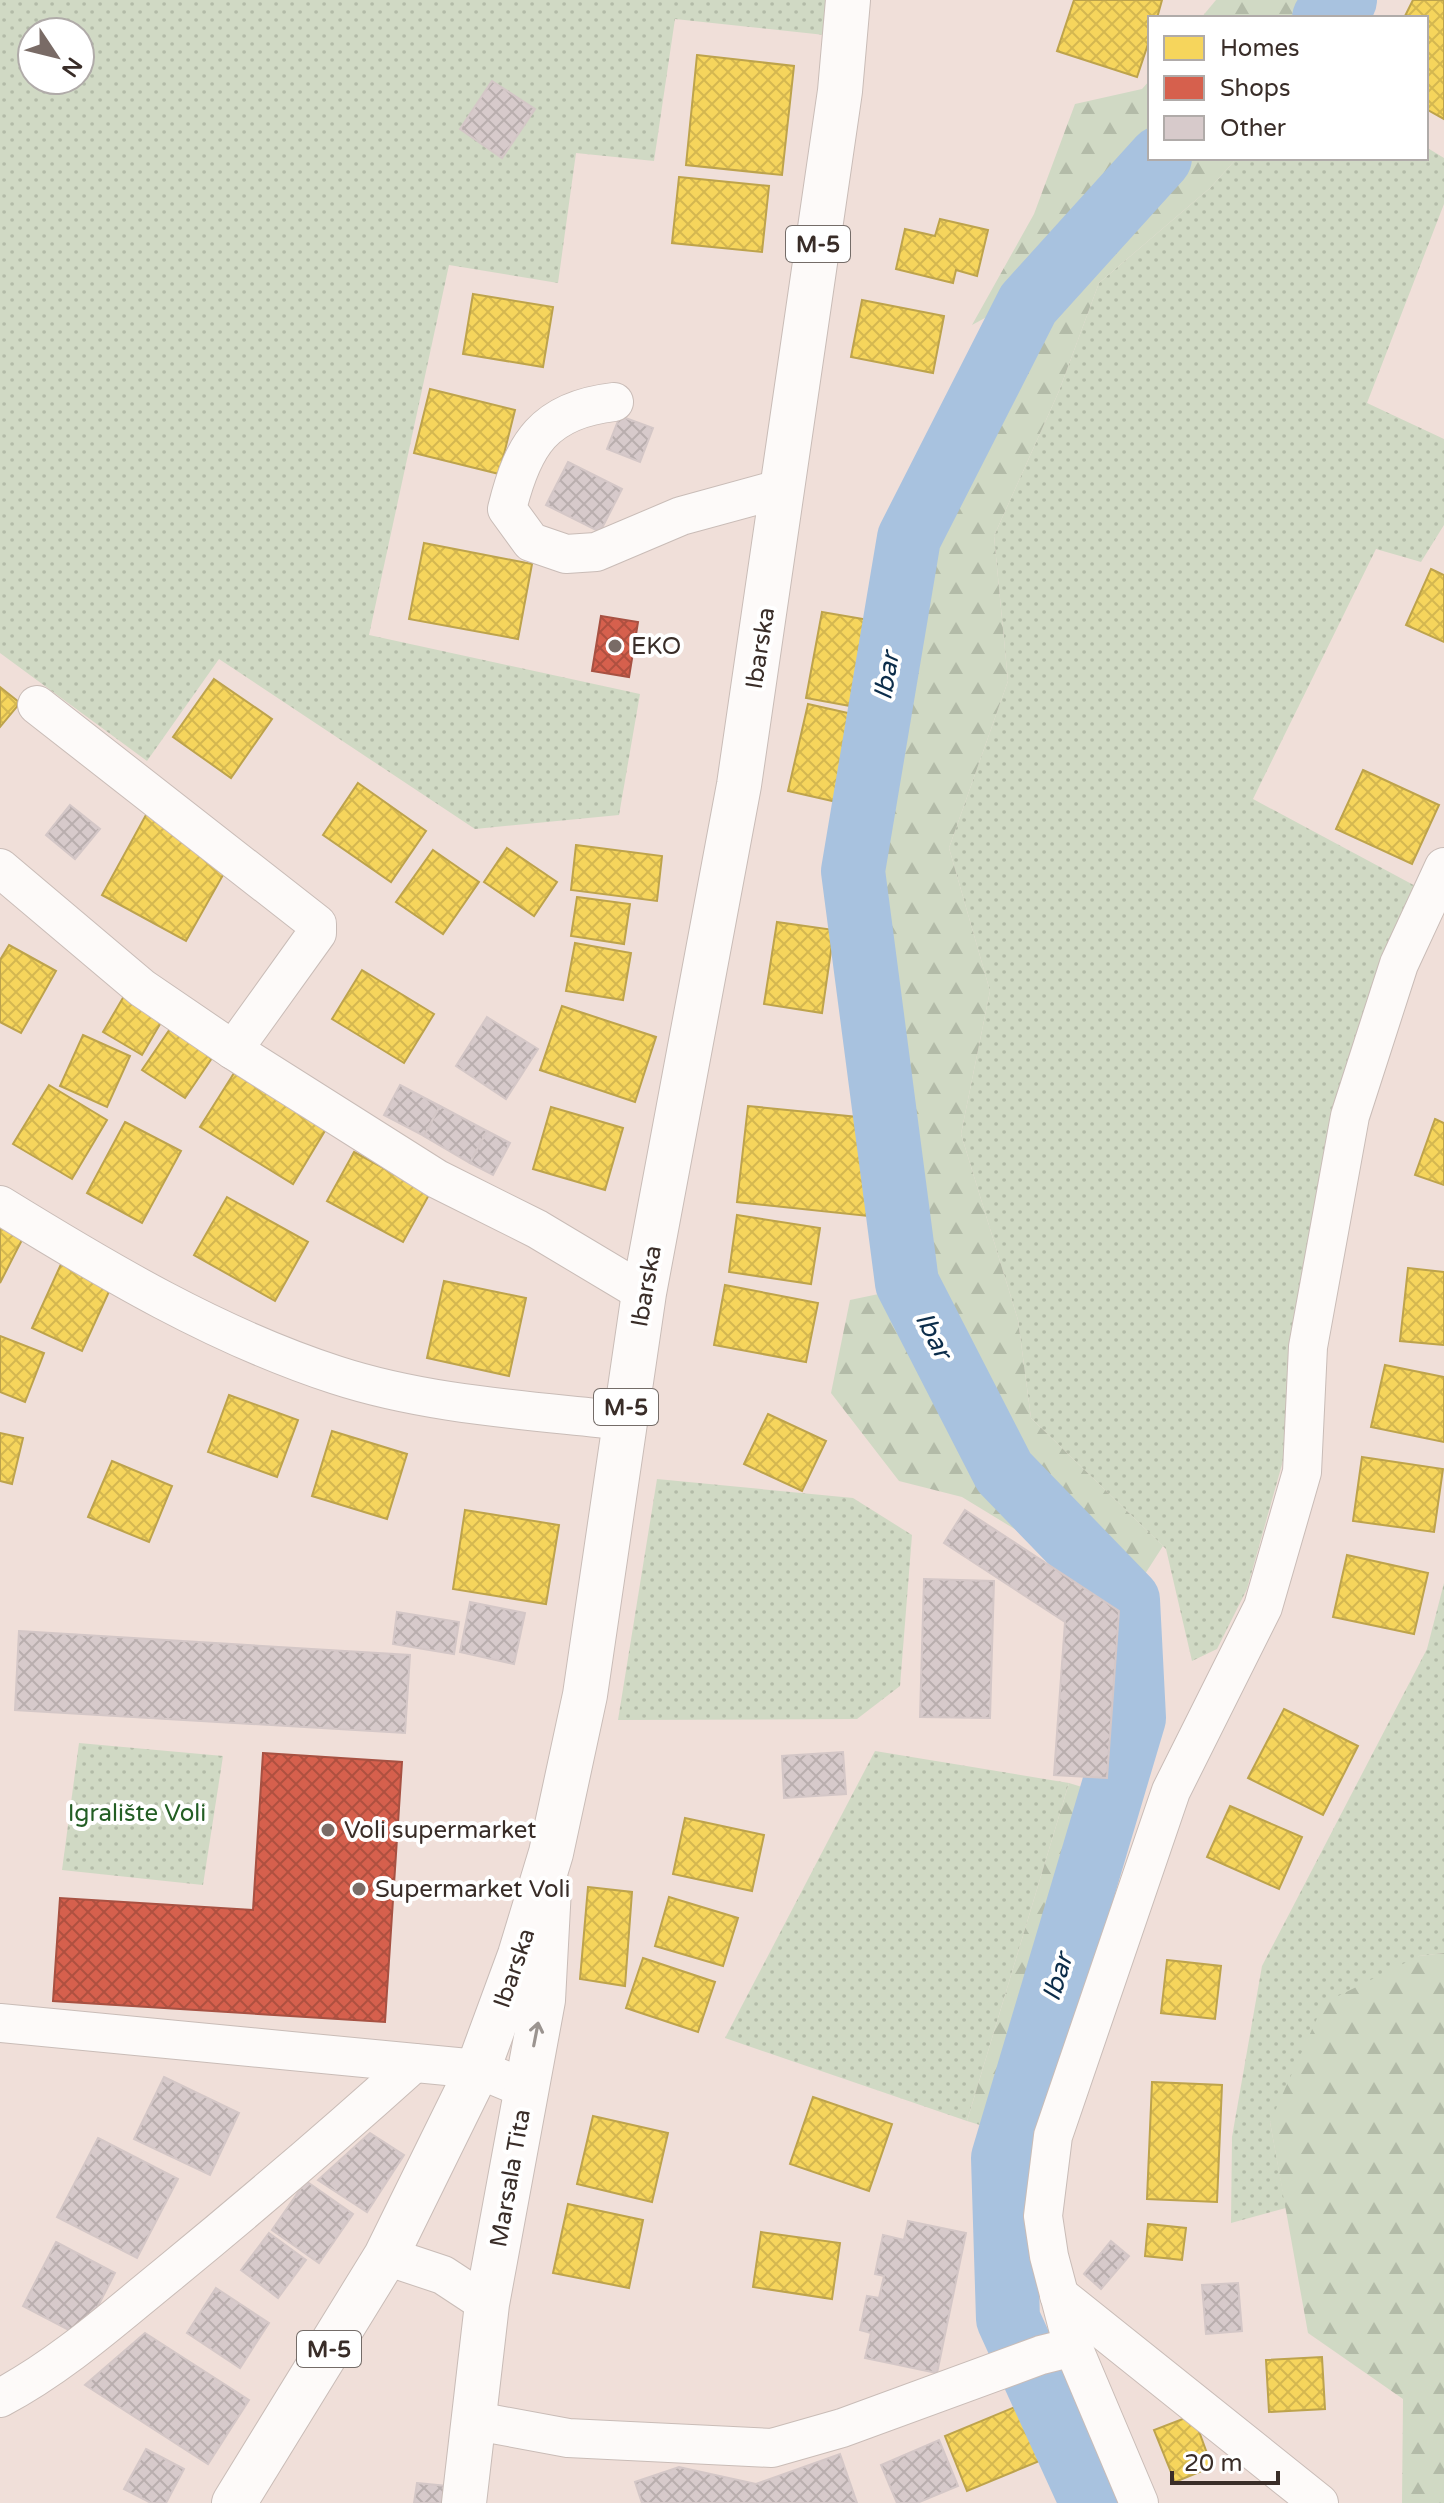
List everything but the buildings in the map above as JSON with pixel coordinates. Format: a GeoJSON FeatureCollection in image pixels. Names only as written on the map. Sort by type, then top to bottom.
{"type":"FeatureCollection","features":[{"type":"Feature","properties":{"kind":"main road","name":"Ibarska"},"geometry":{"type":"LineString","coordinates":[[234,2503],[386,2256],[478,2069],[520,1955],[551,1853],[585,1695],[644,1293],[739,785],[840,91],[848,0]]}},
{"type":"Feature","properties":{"kind":"main road","name":"Marsala Tita"},"geometry":{"type":"LineString","coordinates":[[464,2503],[471,2420],[487,2304],[543,2000],[551,1853]]}},
{"type":"Feature","properties":{"kind":"street"},"geometry":{"type":"LineString","coordinates":[[614,402],[578,406],[540,433],[517,469],[507,509],[531,542],[566,554],[596,552],[681,516],[783,488]]}},
{"type":"Feature","properties":{"kind":"street"},"geometry":{"type":"LineString","coordinates":[[37,705],[317,924],[317,933],[233,1050]]}},
{"type":"Feature","properties":{"kind":"street"},"geometry":{"type":"LineString","coordinates":[[1139,2503],[1057,2351],[1059,2295],[1043,2216],[1054,2148],[1053,2136],[1171,1791],[1263,1607],[1302,1472],[1308,1347],[1350,1116],[1399,964],[1444,867]]}},
{"type":"Feature","properties":{"kind":"street"},"geometry":{"type":"LineString","coordinates":[[0,868],[142,988],[233,1050],[437,1179],[537,1229],[644,1293]]}},
{"type":"Feature","properties":{"kind":"street"},"geometry":{"type":"LineString","coordinates":[[0,1205],[122,1280],[230,1332],[336,1375],[420,1396],[624,1421]]}},
{"type":"Feature","properties":{"kind":"street"},"geometry":{"type":"LineString","coordinates":[[0,2023],[478,2069],[526,2089]]}},
{"type":"Feature","properties":{"kind":"street"},"geometry":{"type":"LineString","coordinates":[[0,2398],[29,2383],[120,2314],[277,2185],[414,2063]]}},
{"type":"Feature","properties":{"kind":"street"},"geometry":{"type":"LineString","coordinates":[[386,2256],[443,2275],[487,2304]]}},
{"type":"Feature","properties":{"kind":"street"},"geometry":{"type":"LineString","coordinates":[[1059,2295],[1319,2503]]}},
{"type":"Feature","properties":{"kind":"street"},"geometry":{"type":"LineString","coordinates":[[471,2420],[568,2438],[772,2448],[842,2428],[1057,2351]]}},
{"type":"Feature","properties":{"kind":"green space"},"geometry":{"type":"Polygon","coordinates":[[[0,0],[837,0],[834,36],[675,19],[654,161],[576,153],[558,283],[449,265],[369,635],[640,694],[619,815],[475,829],[219,659],[147,761],[0,653],[0,0]]]}},
{"type":"Feature","properties":{"kind":"green space"},"geometry":{"type":"Polygon","coordinates":[[[1216,0],[1324,0],[1305,16],[1203,16],[1216,0]]]}},
{"type":"Feature","properties":{"kind":"green space"},"geometry":{"type":"Polygon","coordinates":[[[1148,82],[1148,155],[1005,307],[972,325],[1034,214],[1075,104],[1142,89],[1148,82]]]}},
{"type":"Feature","properties":{"kind":"green space"},"geometry":{"type":"Polygon","coordinates":[[[1428,148],[1444,158],[1444,204],[1367,403],[1444,439],[1444,525],[1421,562],[1376,549],[1253,799],[1421,889],[1288,1443],[1247,1589],[1217,1649],[1192,1661],[1166,1549],[1031,1418],[1018,1320],[961,1134],[990,991],[949,848],[1008,681],[994,536],[1059,391],[1099,283],[1210,188],[1235,160],[1428,160],[1428,148]]]}},
{"type":"Feature","properties":{"kind":"green space"},"geometry":{"type":"Polygon","coordinates":[[[1189,160],[1235,160],[1210,188],[1099,283],[1059,391],[994,536],[1008,681],[949,848],[990,991],[961,1134],[1018,1320],[1031,1418],[1163,1546],[1136,1588],[1018,1459],[919,1278],[867,876],[930,550],[1041,321],[1189,160]]]}},
{"type":"Feature","properties":{"kind":"green space"},"geometry":{"type":"Polygon","coordinates":[[[893,1291],[986,1476],[1072,1564],[962,1497],[899,1481],[831,1393],[850,1300],[893,1291]]]}},
{"type":"Feature","properties":{"kind":"green space"},"geometry":{"type":"Polygon","coordinates":[[[657,1479],[853,1498],[912,1535],[900,1686],[857,1719],[618,1720],[657,1479]]]}},
{"type":"Feature","properties":{"kind":"green space"},"geometry":{"type":"Polygon","coordinates":[[[1444,1583],[1444,1953],[1419,1956],[1270,2122],[1286,2208],[1231,2223],[1232,2137],[1262,1966],[1427,1649],[1444,1583]]]}},
{"type":"Feature","properties":{"kind":"green space","name":"Igralište Voli"},"geometry":{"type":"Polygon","coordinates":[[[79,1743],[223,1756],[203,1885],[62,1870],[79,1743]]]}},
{"type":"Feature","properties":{"kind":"green space"},"geometry":{"type":"Polygon","coordinates":[[[875,1751],[1069,1783],[967,2121],[725,2038],[875,1751]]]}},
{"type":"Feature","properties":{"kind":"green space"},"geometry":{"type":"Polygon","coordinates":[[[1069,1783],[1095,1791],[993,2129],[967,2121],[1069,1783]]]}},
{"type":"Feature","properties":{"kind":"green space"},"geometry":{"type":"Polygon","coordinates":[[[1444,1953],[1444,2503],[1402,2503],[1403,2399],[1308,2333],[1270,2122],[1324,2003],[1419,1956],[1444,1953]]]}},
{"type":"Feature","properties":{"kind":"waterway","name":"Ibar"},"geometry":{"type":"LineString","coordinates":[[1326,16],[1345,0]]}},
{"type":"Feature","properties":{"kind":"waterway","name":"Ibar"},"geometry":{"type":"LineString","coordinates":[[1092,2503],[1008,2319],[1003,2158],[1134,1718],[1128,1600],[1004,1472],[907,1283],[853,871],[909,538],[1028,304],[1158,160]]}},
{"type":"Feature","properties":{"kind":"place","name":"EKO"},"geometry":{"type":"Point","coordinates":[615,646]}},
{"type":"Feature","properties":{"kind":"place","name":"Voli supermarket"},"geometry":{"type":"Point","coordinates":[328,1830]}},
{"type":"Feature","properties":{"kind":"place","name":"Supermarket Voli"},"geometry":{"type":"Point","coordinates":[359,1889]}}]}
